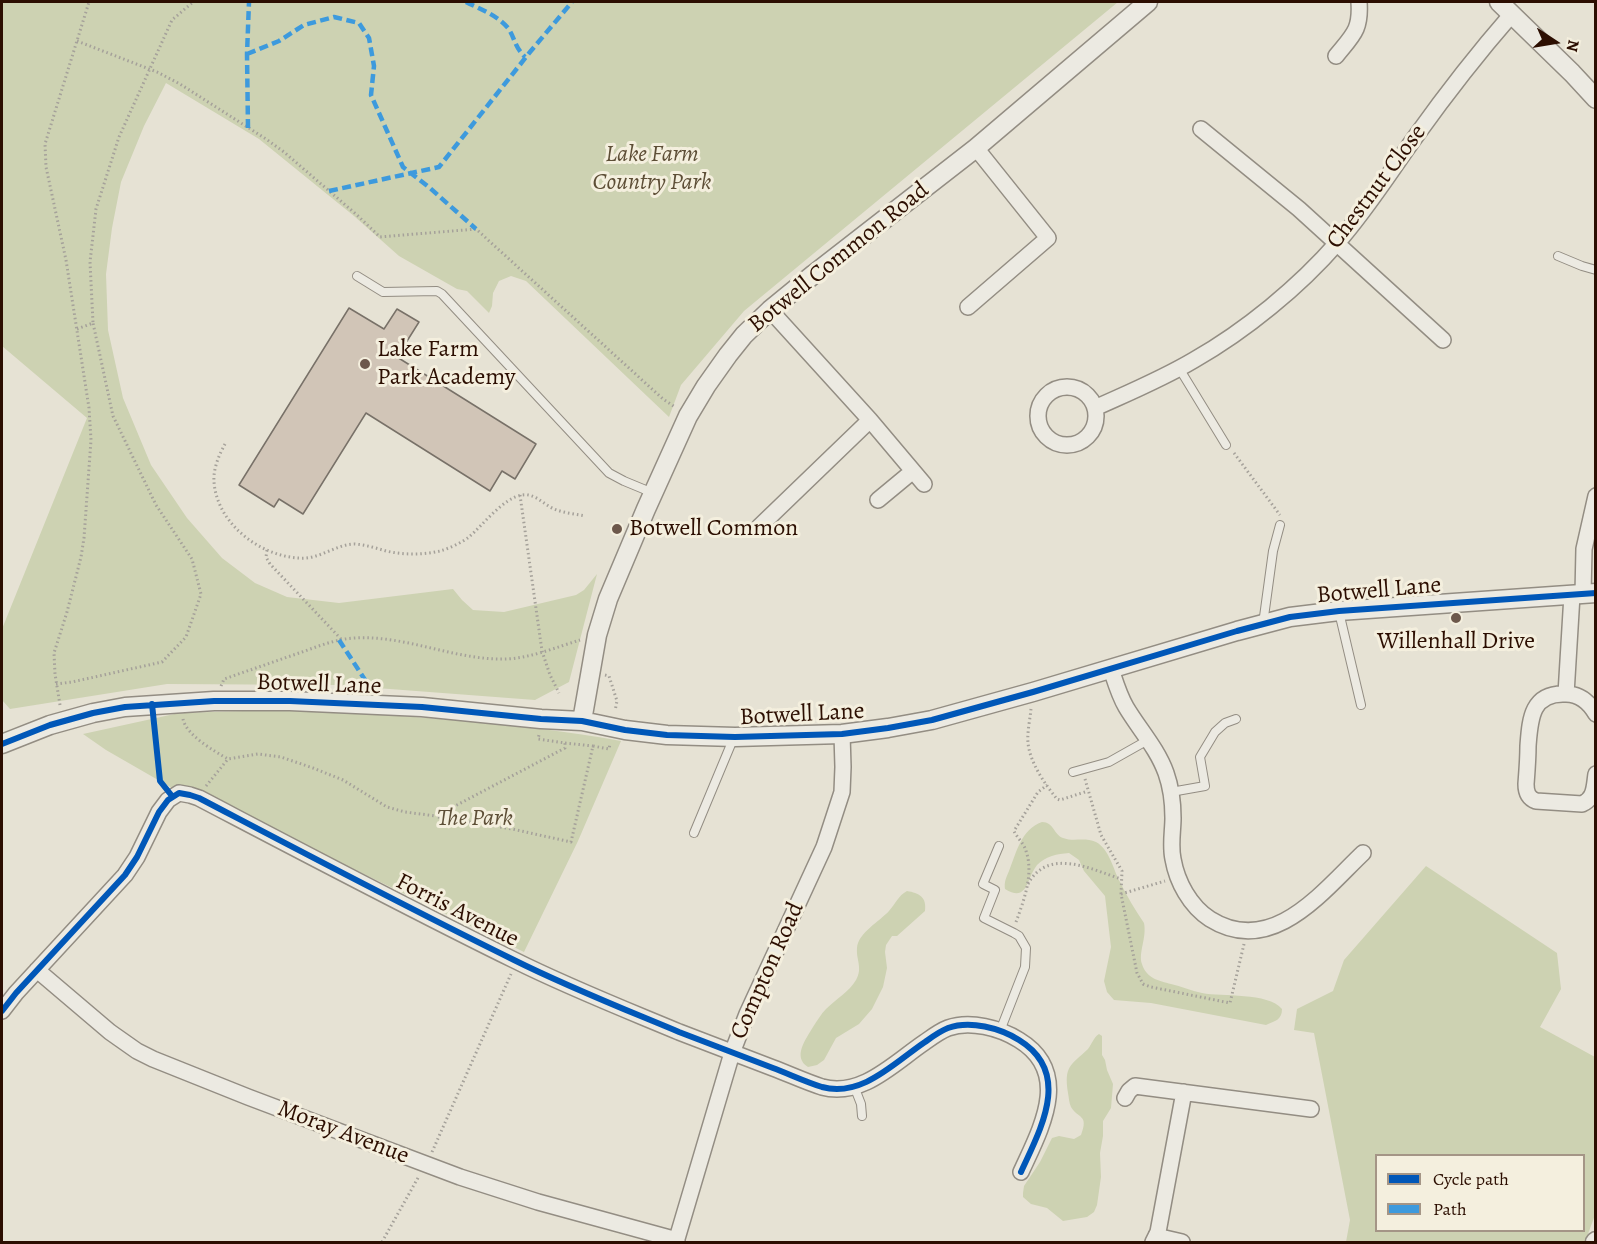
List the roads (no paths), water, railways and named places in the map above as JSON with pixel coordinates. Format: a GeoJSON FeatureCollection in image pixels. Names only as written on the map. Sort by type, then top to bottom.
{"type":"FeatureCollection","features":[{"type":"Feature","properties":{"kind":"street","name":"Botwell Common Road"},"geometry":{"type":"LineString","coordinates":[[582,721],[597,635],[608,599],[688,416],[705,386],[728,355],[744,335],[770,310],[976,148],[1148,2]]}},
{"type":"Feature","properties":{"kind":"street"},"geometry":{"type":"LineString","coordinates":[[1336,56],[1356,29],[1360,14],[1359,2]]}},
{"type":"Feature","properties":{"kind":"street"},"geometry":{"type":"LineString","coordinates":[[1509,7],[1596,99]]}},
{"type":"Feature","properties":{"kind":"street","name":"Chestnut Close"},"geometry":{"type":"LineString","coordinates":[[1095,408],[1179,368],[1217,345],[1255,319],[1298,282],[1336,244],[1365,210],[1417,134],[1492,37],[1509,7]]}},
{"type":"Feature","properties":{"kind":"street"},"geometry":{"type":"LineString","coordinates":[[1202,129],[1299,209],[1443,340]]}},
{"type":"Feature","properties":{"kind":"street"},"geometry":{"type":"LineString","coordinates":[[968,307],[1048,238],[976,148]]}},
{"type":"Feature","properties":{"kind":"street"},"geometry":{"type":"LineString","coordinates":[[770,310],[870,420],[924,484]]}},
{"type":"Feature","properties":{"kind":"street"},"geometry":{"type":"LineString","coordinates":[[759,527],[870,420]]}},
{"type":"Feature","properties":{"kind":"street"},"geometry":{"type":"LineString","coordinates":[[878,500],[913,471]]}},
{"type":"Feature","properties":{"kind":"street"},"geometry":{"type":"LineString","coordinates":[[1566,694],[1584,594],[1584,549],[1596,496]]}},
{"type":"Feature","properties":{"kind":"street","name":"Botwell Lane"},"geometry":{"type":"LineString","coordinates":[[2,744],[93,713],[125,707],[214,701],[290,701],[422,707],[582,721],[613,728],[667,735],[735,737],[842,734],[932,720],[1290,618],[1339,611],[1584,594]]}},
{"type":"Feature","properties":{"kind":"street"},"geometry":{"type":"LineString","coordinates":[[1111,669],[1125,705],[1162,765],[1171,792],[1172,852],[1179,877],[1188,896],[1201,912],[1227,927],[1248,931],[1271,927],[1296,915],[1363,853]]}},
{"type":"Feature","properties":{"kind":"street"},"geometry":{"type":"LineString","coordinates":[[1596,714],[1584,699],[1573,694],[1552,695],[1537,705],[1531,717],[1527,793],[1536,801],[1582,804],[1592,797],[1596,774]]}},
{"type":"Feature","properties":{"kind":"street","name":"Compton Road"},"geometry":{"type":"LineString","coordinates":[[676,1241],[732,1053],[747,1014],[831,828],[843,781],[842,734]]}},
{"type":"Feature","properties":{"kind":"street","name":"Forris Avenue"},"geometry":{"type":"LineString","coordinates":[[37,970],[125,875],[137,857],[163,804],[172,796],[184,793],[199,798],[516,961],[641,1016],[823,1087],[837,1089],[854,1086]]}},
{"type":"Feature","properties":{"kind":"street"},"geometry":{"type":"LineString","coordinates":[[2,1011],[37,970]]}},
{"type":"Feature","properties":{"kind":"street","name":"Moray Avenue"},"geometry":{"type":"LineString","coordinates":[[37,970],[110,1032],[153,1059],[426,1165],[520,1197],[676,1241]]}},
{"type":"Feature","properties":{"kind":"street"},"geometry":{"type":"LineString","coordinates":[[854,1086],[879,1074],[948,1028],[971,1025],[1000,1031],[1016,1038],[1034,1052],[1043,1066],[1047,1080],[1048,1104],[1044,1120],[1021,1172]]}},
{"type":"Feature","properties":{"kind":"street"},"geometry":{"type":"LineString","coordinates":[[1125,1098],[1135,1086],[1311,1109]]}},
{"type":"Feature","properties":{"kind":"street"},"geometry":{"type":"LineString","coordinates":[[1182,1242],[1155,1239],[1184,1092]]}},
{"type":"Feature","properties":{"kind":"lane"},"geometry":{"type":"LineString","coordinates":[[1558,256],[1596,270]]}},
{"type":"Feature","properties":{"kind":"lane"},"geometry":{"type":"LineString","coordinates":[[357,276],[383,292],[437,291],[442,294],[609,473],[654,493]]}},
{"type":"Feature","properties":{"kind":"lane"},"geometry":{"type":"LineString","coordinates":[[1179,368],[1226,446]]}},
{"type":"Feature","properties":{"kind":"lane"},"geometry":{"type":"LineString","coordinates":[[1263,624],[1273,551],[1280,525]]}},
{"type":"Feature","properties":{"kind":"lane"},"geometry":{"type":"LineString","coordinates":[[1339,611],[1361,705]]}},
{"type":"Feature","properties":{"kind":"lane"},"geometry":{"type":"LineString","coordinates":[[1171,792],[1204,786],[1200,757],[1215,732],[1225,723],[1236,719]]}},
{"type":"Feature","properties":{"kind":"lane"},"geometry":{"type":"LineString","coordinates":[[694,832],[735,737]]}},
{"type":"Feature","properties":{"kind":"lane"},"geometry":{"type":"LineString","coordinates":[[1073,772],[1109,762],[1148,740]]}},
{"type":"Feature","properties":{"kind":"lane"},"geometry":{"type":"LineString","coordinates":[[999,846],[983,884],[995,890],[984,918],[1012,931],[1019,936],[1026,948],[1026,960],[1000,1031]]}},
{"type":"Feature","properties":{"kind":"lane"},"geometry":{"type":"LineString","coordinates":[[854,1086],[861,1104],[862,1116]]}},
{"type":"Feature","properties":{"kind":"place","name":"Lake Farm Park Academy"},"geometry":{"type":"Point","coordinates":[365,364]}},
{"type":"Feature","properties":{"kind":"place","name":"Botwell Common"},"geometry":{"type":"Point","coordinates":[617,529]}},
{"type":"Feature","properties":{"kind":"place","name":"Willenhall Drive"},"geometry":{"type":"Point","coordinates":[1456,618]}},
{"type":"Feature","properties":{"kind":"park label","name":"Lake Farm Country Park"},"geometry":{"type":"Point","coordinates":[652,169]}},
{"type":"Feature","properties":{"kind":"park label","name":"The Park"},"geometry":{"type":"Point","coordinates":[475,819]}}]}
